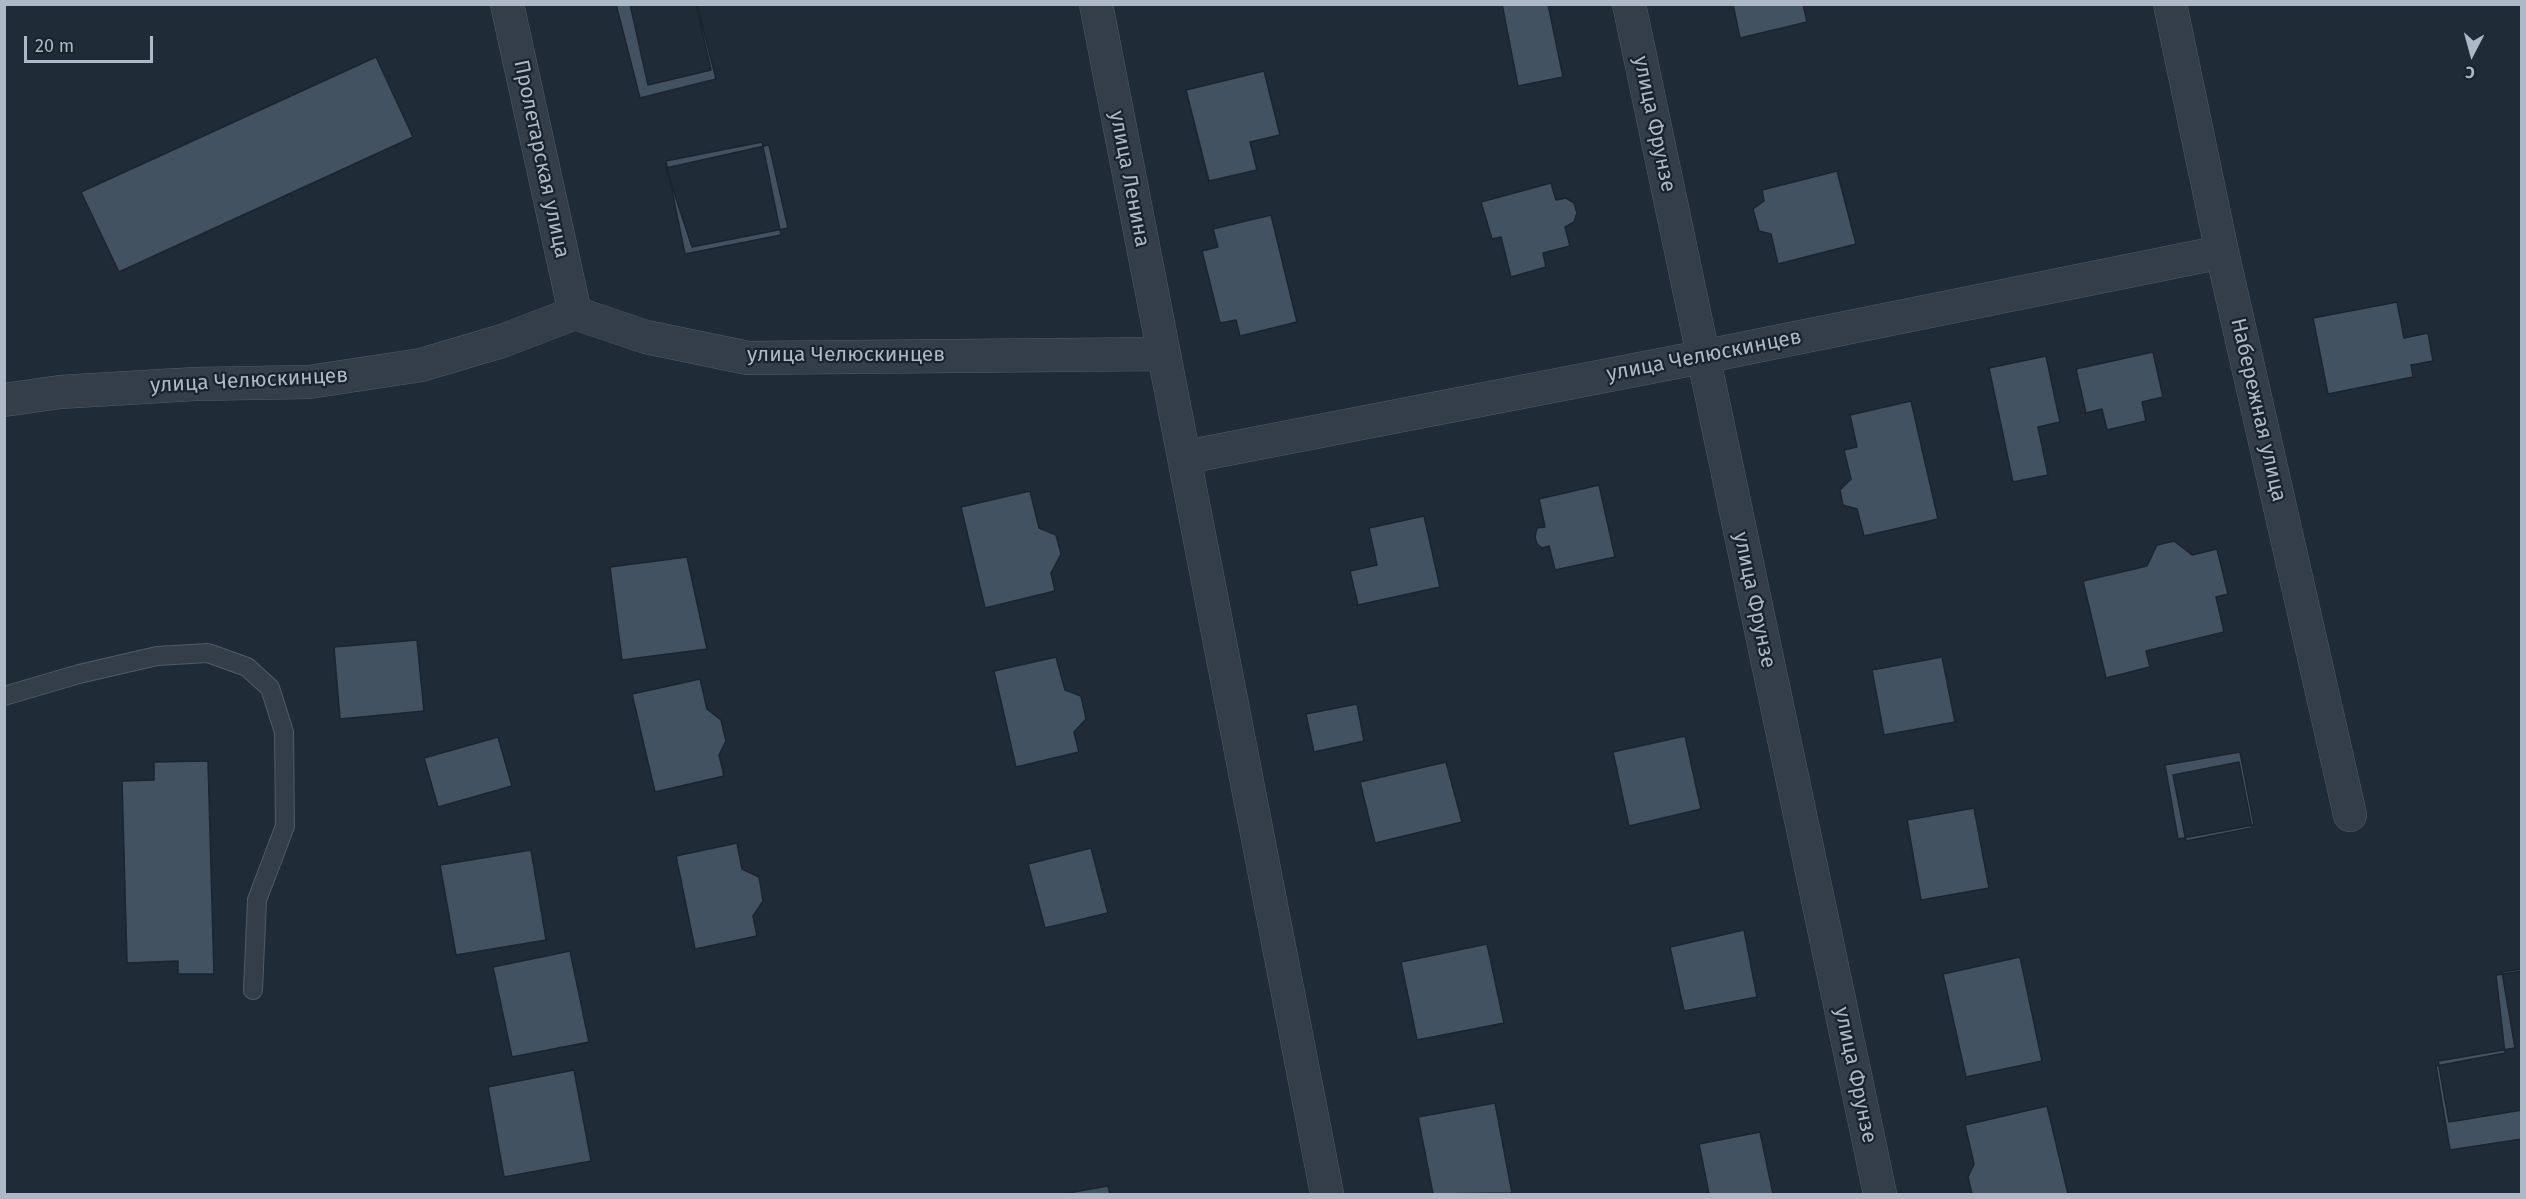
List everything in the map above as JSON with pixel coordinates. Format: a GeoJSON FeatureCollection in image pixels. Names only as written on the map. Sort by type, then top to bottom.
{"type":"FeatureCollection","features":[{"type":"Feature","properties":{"kind":"street","name":"Пролетарская улица"},"geometry":{"type":"LineString","coordinates":[[507,4],[575,314]]}},
{"type":"Feature","properties":{"kind":"street","name":"улица Ленина"},"geometry":{"type":"LineString","coordinates":[[1096,4],[1327,1194]]}},
{"type":"Feature","properties":{"kind":"street","name":"улица Фрунзе"},"geometry":{"type":"LineString","coordinates":[[1629,4],[1880,1194]]}},
{"type":"Feature","properties":{"kind":"street","name":"Набережная улица"},"geometry":{"type":"LineString","coordinates":[[2170,4],[2222,252],[2350,815]]}},
{"type":"Feature","properties":{"kind":"street","name":"улица Челюскинцев"},"geometry":{"type":"LineString","coordinates":[[1185,457],[1702,357],[2222,252]]}},
{"type":"Feature","properties":{"kind":"street","name":"улица Челюскинцев"},"geometry":{"type":"LineString","coordinates":[[4,400],[60,392],[195,384],[309,382],[421,365],[502,341],[575,314],[646,337],[748,358],[1163,354]]}},
{"type":"Feature","properties":{"kind":"lane"},"geometry":{"type":"LineString","coordinates":[[4,696],[79,674],[157,656],[208,653],[247,667],[270,688],[284,732],[285,826],[257,900],[253,990]]}},
{"type":"Feature","properties":{"kind":"building"},"geometry":{"type":"Polygon","coordinates":[[[616,4],[697,4],[716,79],[640,98],[616,4]]]}},
{"type":"Feature","properties":{"kind":"building"},"geometry":{"type":"Polygon","coordinates":[[[630,4],[696,4],[711,70],[648,85],[630,4]]]}},
{"type":"Feature","properties":{"kind":"building"},"geometry":{"type":"Polygon","coordinates":[[[1502,4],[1548,4],[1563,77],[1518,86],[1502,4]]]}},
{"type":"Feature","properties":{"kind":"building"},"geometry":{"type":"Polygon","coordinates":[[[1733,4],[1803,4],[1807,22],[1740,38],[1733,4]]]}},
{"type":"Feature","properties":{"kind":"building"},"geometry":{"type":"Polygon","coordinates":[[[376,57],[413,137],[119,272],[81,192],[376,57]]]}},
{"type":"Feature","properties":{"kind":"building"},"geometry":{"type":"Polygon","coordinates":[[[1264,71],[1280,135],[1250,142],[1257,170],[1209,181],[1186,90],[1264,71]]]}},
{"type":"Feature","properties":{"kind":"building"},"geometry":{"type":"Polygon","coordinates":[[[762,142],[781,235],[685,254],[666,161],[762,142]]]}},
{"type":"Feature","properties":{"kind":"building"},"geometry":{"type":"Polygon","coordinates":[[[769,145],[788,228],[692,247],[666,168],[769,145]]]}},
{"type":"Feature","properties":{"kind":"building"},"geometry":{"type":"Polygon","coordinates":[[[1837,171],[1856,244],[1778,264],[1771,234],[1759,231],[1753,209],[1764,201],[1762,190],[1837,171]]]}},
{"type":"Feature","properties":{"kind":"building"},"geometry":{"type":"Polygon","coordinates":[[[1551,183],[1556,200],[1566,198],[1574,203],[1577,213],[1574,222],[1565,227],[1570,246],[1543,253],[1546,267],[1511,277],[1501,237],[1492,239],[1481,202],[1551,183]]]}},
{"type":"Feature","properties":{"kind":"building"},"geometry":{"type":"Polygon","coordinates":[[[1271,215],[1297,322],[1240,336],[1236,320],[1220,323],[1202,251],[1218,247],[1213,229],[1271,215]]]}},
{"type":"Feature","properties":{"kind":"building"},"geometry":{"type":"Polygon","coordinates":[[[2397,302],[2404,338],[2428,333],[2433,361],[2411,365],[2413,377],[2328,394],[2313,318],[2397,302]]]}},
{"type":"Feature","properties":{"kind":"building"},"geometry":{"type":"Polygon","coordinates":[[[2153,352],[2163,397],[2142,402],[2146,421],[2107,430],[2102,409],[2086,413],[2076,369],[2153,352]]]}},
{"type":"Feature","properties":{"kind":"building"},"geometry":{"type":"Polygon","coordinates":[[[2046,356],[2060,422],[2038,427],[2048,475],[2013,482],[1989,368],[2046,356]]]}},
{"type":"Feature","properties":{"kind":"building"},"geometry":{"type":"Polygon","coordinates":[[[1911,401],[1938,519],[1864,536],[1857,509],[1843,505],[1840,490],[1851,479],[1844,450],[1857,447],[1850,415],[1911,401]]]}},
{"type":"Feature","properties":{"kind":"building"},"geometry":{"type":"Polygon","coordinates":[[[1599,485],[1615,557],[1555,570],[1549,546],[1542,548],[1537,544],[1535,537],[1537,528],[1545,527],[1539,499],[1599,485]]]}},
{"type":"Feature","properties":{"kind":"building"},"geometry":{"type":"Polygon","coordinates":[[[1030,491],[1039,528],[1056,535],[1061,554],[1051,573],[1055,591],[985,608],[961,507],[1030,491]]]}},
{"type":"Feature","properties":{"kind":"building"},"geometry":{"type":"Polygon","coordinates":[[[1424,516],[1440,587],[1358,605],[1350,571],[1377,565],[1369,528],[1424,516]]]}},
{"type":"Feature","properties":{"kind":"building"},"geometry":{"type":"Polygon","coordinates":[[[2174,541],[2192,555],[2217,549],[2228,594],[2216,597],[2224,632],[2146,651],[2150,667],[2106,678],[2083,581],[2147,566],[2157,545],[2174,541]]]}},
{"type":"Feature","properties":{"kind":"building"},"geometry":{"type":"Polygon","coordinates":[[[687,557],[707,649],[622,660],[610,567],[687,557]]]}},
{"type":"Feature","properties":{"kind":"building"},"geometry":{"type":"Polygon","coordinates":[[[417,640],[424,711],[340,719],[334,647],[417,640]]]}},
{"type":"Feature","properties":{"kind":"building"},"geometry":{"type":"Polygon","coordinates":[[[1056,657],[1065,690],[1081,696],[1086,719],[1074,732],[1079,752],[1016,767],[994,671],[1056,657]]]}},
{"type":"Feature","properties":{"kind":"building"},"geometry":{"type":"Polygon","coordinates":[[[1942,657],[1955,722],[1884,735],[1872,670],[1942,657]]]}},
{"type":"Feature","properties":{"kind":"building"},"geometry":{"type":"Polygon","coordinates":[[[700,679],[707,709],[721,720],[726,741],[719,755],[724,776],[655,792],[632,694],[700,679]]]}},
{"type":"Feature","properties":{"kind":"building"},"geometry":{"type":"Polygon","coordinates":[[[1357,704],[1364,741],[1314,752],[1306,714],[1357,704]]]}},
{"type":"Feature","properties":{"kind":"building"},"geometry":{"type":"Polygon","coordinates":[[[1685,736],[1701,809],[1629,826],[1613,752],[1685,736]]]}},
{"type":"Feature","properties":{"kind":"building"},"geometry":{"type":"Polygon","coordinates":[[[498,737],[512,786],[438,807],[424,758],[498,737]]]}},
{"type":"Feature","properties":{"kind":"building"},"geometry":{"type":"Polygon","coordinates":[[[2240,752],[2254,825],[2178,839],[2165,765],[2240,752]]]}},
{"type":"Feature","properties":{"kind":"building"},"geometry":{"type":"Polygon","coordinates":[[[208,761],[214,974],[178,974],[178,961],[127,963],[122,781],[154,780],[154,762],[208,761]]]}},
{"type":"Feature","properties":{"kind":"building"},"geometry":{"type":"Polygon","coordinates":[[[1446,762],[1462,822],[1375,843],[1360,782],[1446,762]]]}},
{"type":"Feature","properties":{"kind":"building"},"geometry":{"type":"Polygon","coordinates":[[[2239,762],[2252,828],[2186,841],[2173,775],[2239,762]]]}},
{"type":"Feature","properties":{"kind":"building"},"geometry":{"type":"Polygon","coordinates":[[[1974,808],[1989,888],[1921,900],[1907,820],[1974,808]]]}},
{"type":"Feature","properties":{"kind":"building"},"geometry":{"type":"Polygon","coordinates":[[[737,843],[742,869],[759,877],[763,901],[753,916],[757,936],[695,949],[676,856],[737,843]]]}},
{"type":"Feature","properties":{"kind":"building"},"geometry":{"type":"Polygon","coordinates":[[[1091,848],[1108,913],[1045,928],[1028,864],[1091,848]]]}},
{"type":"Feature","properties":{"kind":"building"},"geometry":{"type":"Polygon","coordinates":[[[531,850],[546,940],[456,955],[440,865],[531,850]]]}},
{"type":"Feature","properties":{"kind":"building"},"geometry":{"type":"Polygon","coordinates":[[[1744,930],[1757,997],[1684,1011],[1670,947],[1744,930]]]}},
{"type":"Feature","properties":{"kind":"building"},"geometry":{"type":"Polygon","coordinates":[[[1487,944],[1504,1023],[1417,1040],[1401,962],[1487,944]]]}},
{"type":"Feature","properties":{"kind":"building"},"geometry":{"type":"Polygon","coordinates":[[[570,951],[589,1042],[512,1057],[493,967],[570,951]]]}},
{"type":"Feature","properties":{"kind":"building"},"geometry":{"type":"Polygon","coordinates":[[[2020,957],[2042,1061],[1966,1077],[1943,974],[2020,957]]]}},
{"type":"Feature","properties":{"kind":"building"},"geometry":{"type":"Polygon","coordinates":[[[2522,969],[2522,1110],[2449,1122],[2438,1061],[2515,1048],[2502,972],[2522,969]]]}},
{"type":"Feature","properties":{"kind":"building"},"geometry":{"type":"Polygon","coordinates":[[[2522,971],[2522,1139],[2450,1150],[2436,1066],[2505,1053],[2496,975],[2522,971]]]}},
{"type":"Feature","properties":{"kind":"building"},"geometry":{"type":"Polygon","coordinates":[[[574,1070],[591,1161],[504,1177],[488,1087],[574,1070]]]}},
{"type":"Feature","properties":{"kind":"building"},"geometry":{"type":"Polygon","coordinates":[[[1495,1103],[1512,1193],[1433,1194],[1418,1117],[1495,1103]]]}},
{"type":"Feature","properties":{"kind":"building"},"geometry":{"type":"Polygon","coordinates":[[[2047,1106],[2068,1194],[1972,1194],[1968,1177],[1974,1164],[1965,1125],[2047,1106]]]}},
{"type":"Feature","properties":{"kind":"building"},"geometry":{"type":"Polygon","coordinates":[[[1760,1132],[1773,1194],[1709,1194],[1699,1144],[1760,1132]]]}},
{"type":"Feature","properties":{"kind":"building"},"geometry":{"type":"Polygon","coordinates":[[[1108,1186],[1110,1194],[1062,1194],[1108,1186]]]}}]}
